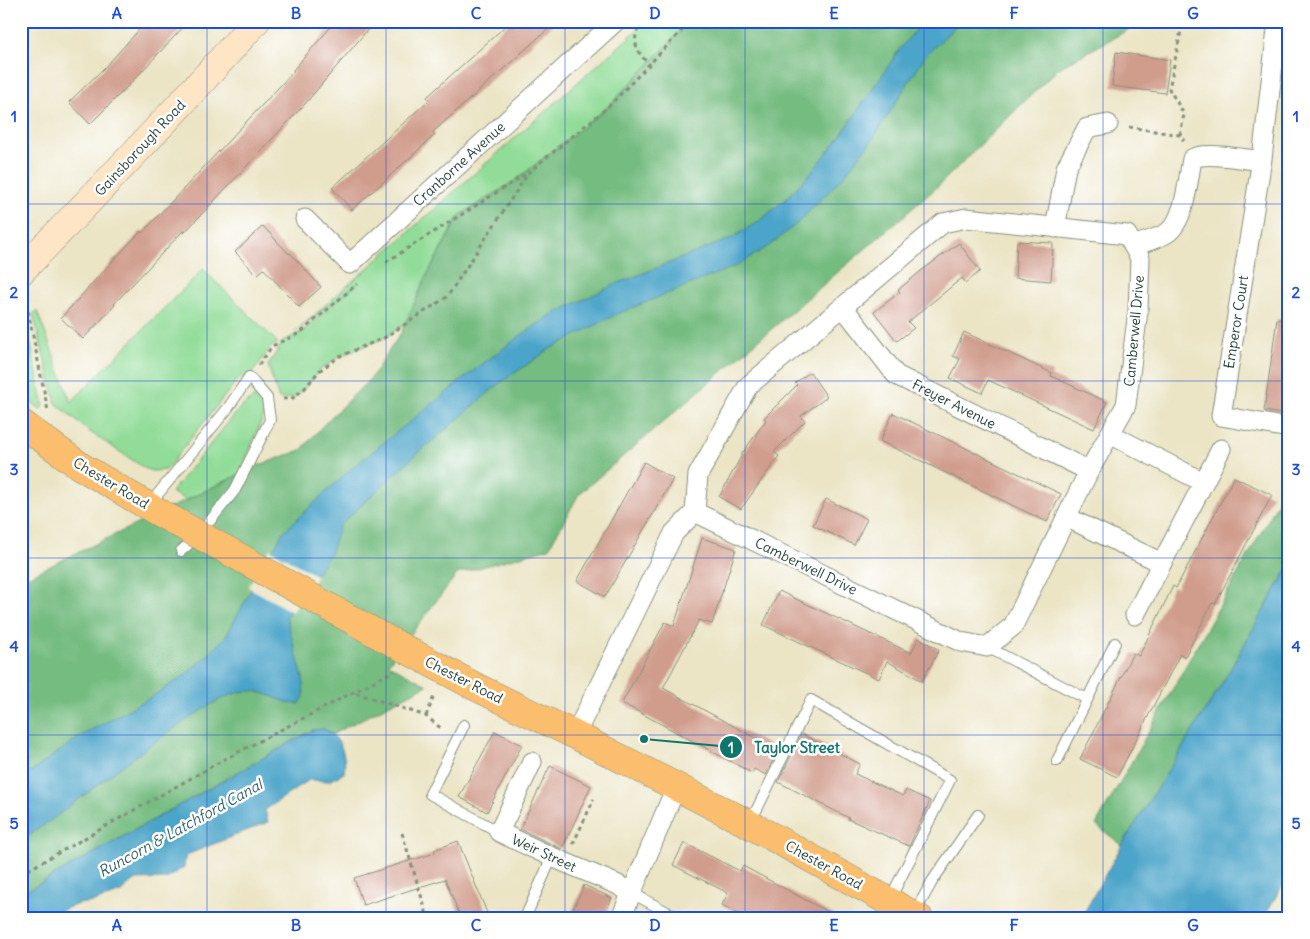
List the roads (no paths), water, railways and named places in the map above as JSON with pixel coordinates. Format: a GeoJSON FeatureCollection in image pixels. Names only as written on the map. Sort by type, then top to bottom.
{"type":"FeatureCollection","features":[{"type":"Feature","properties":{"kind":"highway","name":"Chester Road"},"geometry":{"type":"LineString","coordinates":[[21,423],[80,466],[153,509],[381,636],[476,687],[575,735],[749,824],[915,917]]}},
{"type":"Feature","properties":{"kind":"street","name":"Gainsborough Road"},"geometry":{"type":"LineString","coordinates":[[21,271],[190,95],[256,21]]}},
{"type":"Feature","properties":{"kind":"street","name":"Cranborne Avenue"},"geometry":{"type":"LineString","coordinates":[[305,220],[350,264],[616,21]]}},
{"type":"Feature","properties":{"kind":"street"},"geometry":{"type":"LineString","coordinates":[[575,735],[674,533],[695,512],[698,475],[748,386],[943,223],[966,218],[1127,235],[1133,246],[1168,232],[1178,223],[1192,159],[1209,154],[1239,159],[1262,159],[1278,21]]}},
{"type":"Feature","properties":{"kind":"street"},"geometry":{"type":"LineString","coordinates":[[1055,228],[1066,168],[1087,128],[1108,124]]}},
{"type":"Feature","properties":{"kind":"street","name":"Emperor Court"},"geometry":{"type":"LineString","coordinates":[[1262,159],[1221,416],[1289,428]]}},
{"type":"Feature","properties":{"kind":"street","name":"Camberwell Drive"},"geometry":{"type":"LineString","coordinates":[[695,512],[961,642],[987,647],[1013,626],[1088,471],[1126,405],[1140,258],[1133,246]]}},
{"type":"Feature","properties":{"kind":"street","name":"Freyer Avenue"},"geometry":{"type":"LineString","coordinates":[[843,307],[896,374],[1088,471]]}},
{"type":"Feature","properties":{"kind":"street"},"geometry":{"type":"LineString","coordinates":[[1110,434],[1204,482]]}},
{"type":"Feature","properties":{"kind":"street"},"geometry":{"type":"LineString","coordinates":[[1135,616],[1220,449]]}},
{"type":"Feature","properties":{"kind":"street"},"geometry":{"type":"LineString","coordinates":[[1066,517],[1162,563]]}},
{"type":"Feature","properties":{"kind":"street","name":"Weir Street"},"geometry":{"type":"LineString","coordinates":[[532,762],[499,832],[558,860],[616,884],[632,893]]}},
{"type":"Feature","properties":{"kind":"street"},"geometry":{"type":"LineString","coordinates":[[621,918],[676,787]]}},
{"type":"Feature","properties":{"kind":"lane"},"geometry":{"type":"LineString","coordinates":[[153,509],[250,378],[267,398],[270,420],[235,490],[197,537],[181,551]]}},
{"type":"Feature","properties":{"kind":"lane"},"geometry":{"type":"LineString","coordinates":[[1057,761],[1114,643]]}},
{"type":"Feature","properties":{"kind":"lane"},"geometry":{"type":"LineString","coordinates":[[987,647],[1087,699]]}},
{"type":"Feature","properties":{"kind":"lane"},"geometry":{"type":"LineString","coordinates":[[749,824],[811,700],[950,780],[888,901]]}},
{"type":"Feature","properties":{"kind":"lane"},"geometry":{"type":"LineString","coordinates":[[464,725],[430,794],[499,832]]}},
{"type":"Feature","properties":{"kind":"lane"},"geometry":{"type":"LineString","coordinates":[[915,917],[933,880],[978,814]]}},
{"type":"Feature","properties":{"kind":"lane"},"geometry":{"type":"LineString","coordinates":[[525,918],[558,860]]}},
{"type":"Feature","properties":{"kind":"lane"},"geometry":{"type":"LineString","coordinates":[[632,893],[678,918]]}},
{"type":"Feature","properties":{"kind":"water"},"geometry":{"type":"Polygon","coordinates":[[[923,21],[961,21],[925,56],[873,139],[841,179],[800,221],[769,246],[736,266],[617,314],[550,349],[500,383],[410,460],[340,525],[330,554],[286,617],[303,678],[304,697],[299,704],[286,702],[255,691],[232,694],[208,706],[166,734],[21,841],[21,779],[82,735],[181,678],[207,656],[226,636],[283,532],[352,468],[477,368],[553,314],[616,284],[732,238],[759,221],[785,200],[815,168],[841,135],[899,50],[923,21]]]}},
{"type":"Feature","properties":{"kind":"water"},"geometry":{"type":"Polygon","coordinates":[[[1289,566],[1289,875],[1263,918],[1081,918],[1122,845],[1223,682],[1289,566]]]}},
{"type":"Feature","properties":{"kind":"water","name":"Runcorn & Latchford Canal"},"geometry":{"type":"Polygon","coordinates":[[[324,729],[335,737],[342,748],[345,760],[344,773],[329,781],[309,780],[265,810],[268,822],[189,854],[185,859],[184,867],[166,879],[135,880],[121,892],[94,902],[78,904],[45,918],[21,918],[21,894],[313,730],[324,729]]]}},
{"type":"Feature","properties":{"kind":"place","name":"Taylor Street"},"geometry":{"type":"Point","coordinates":[644,739]}}]}
